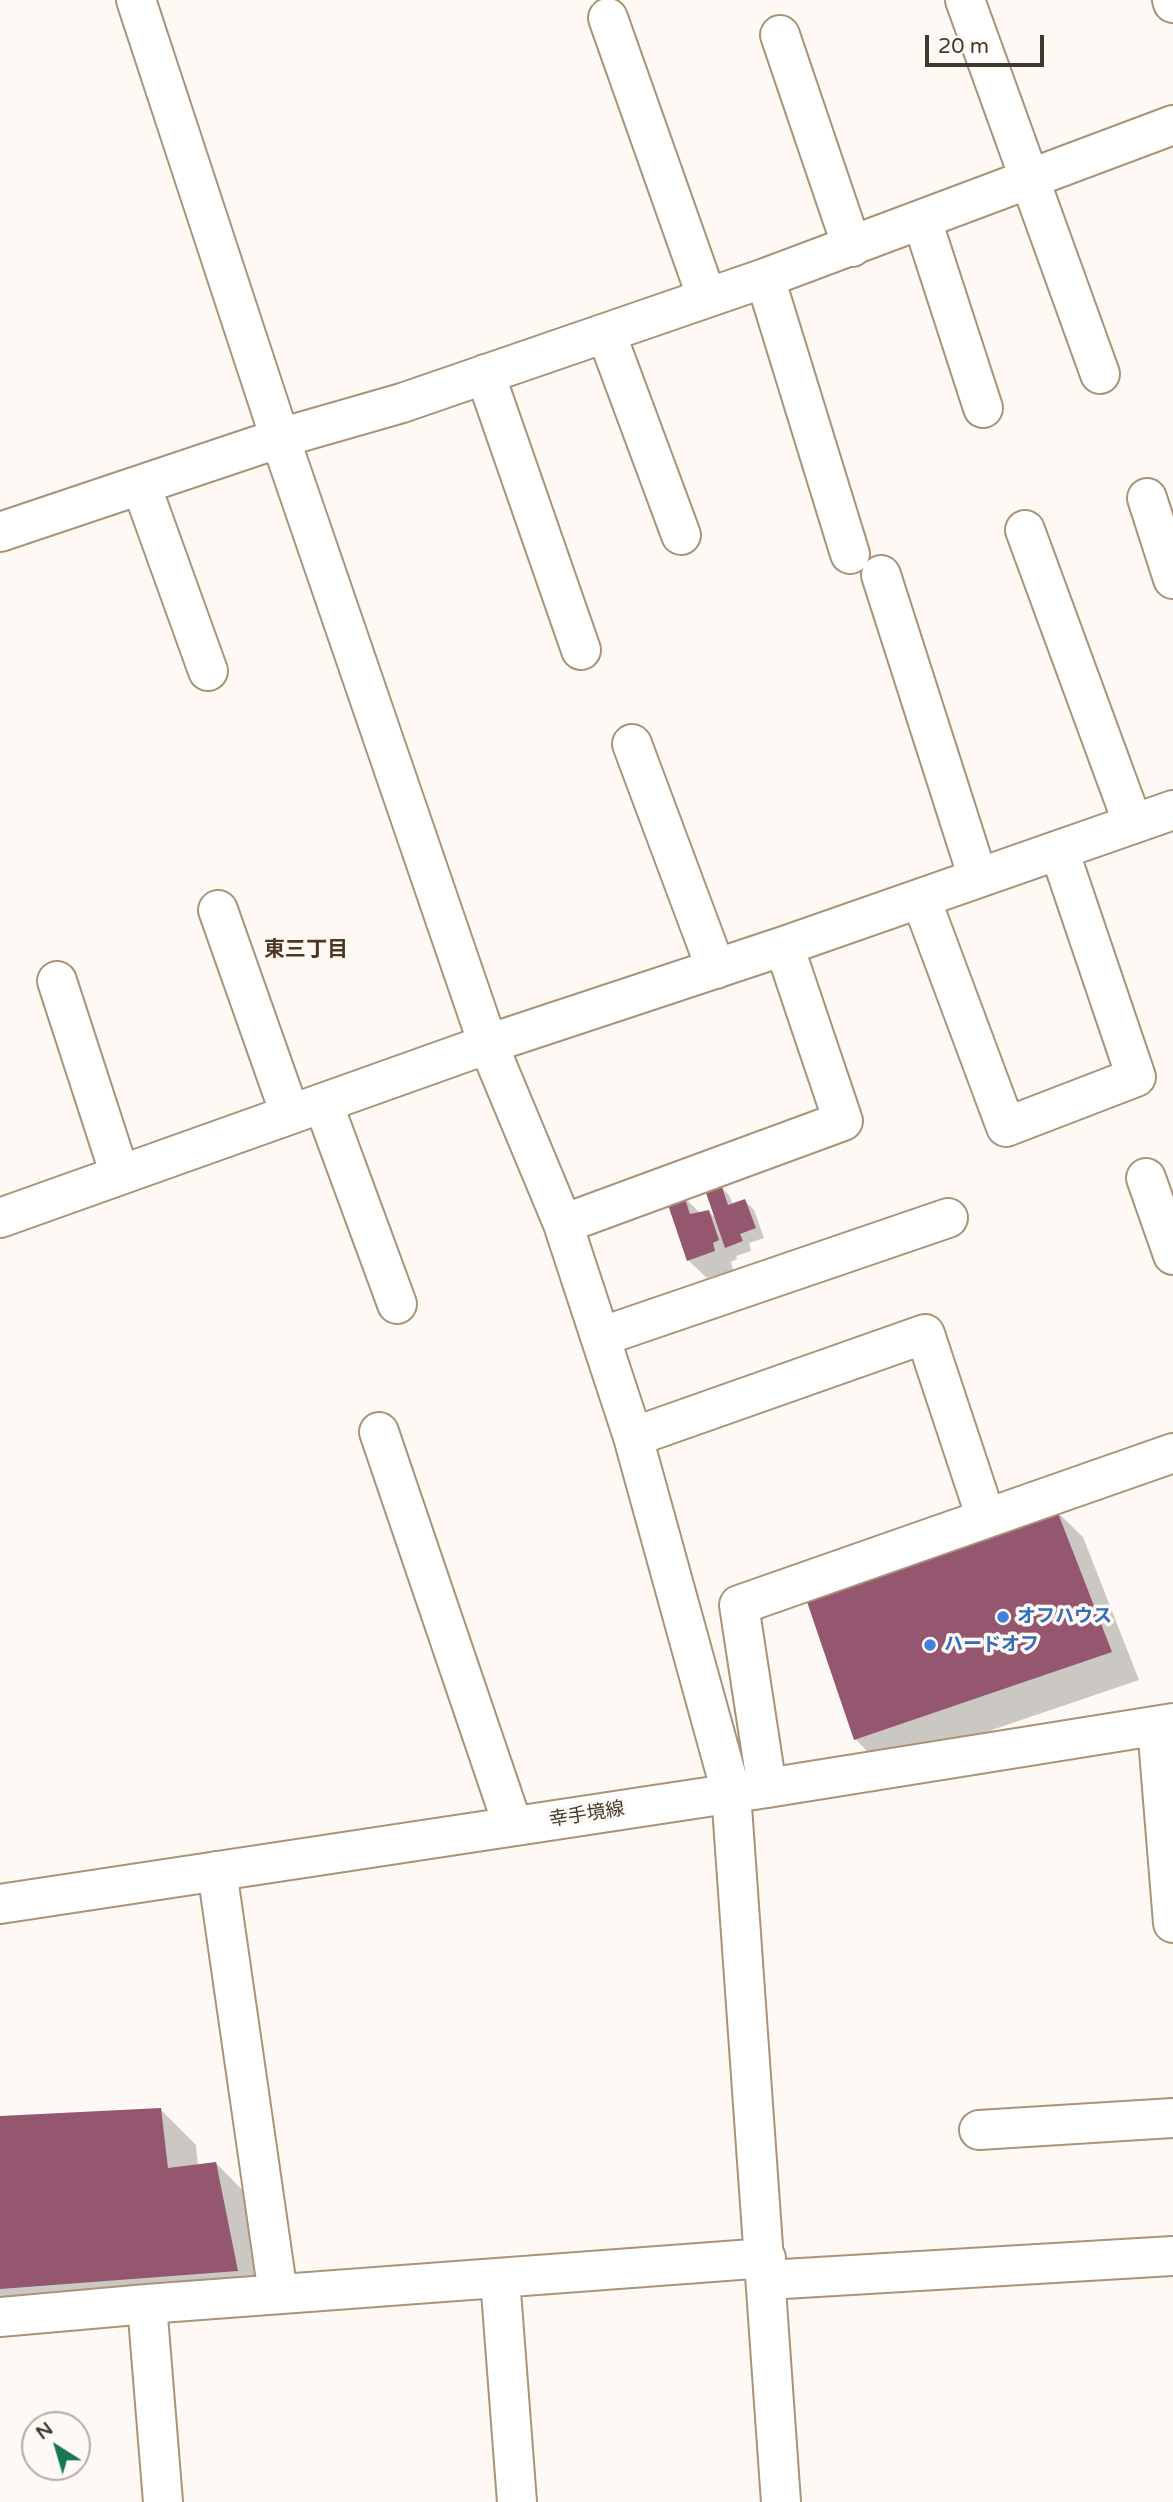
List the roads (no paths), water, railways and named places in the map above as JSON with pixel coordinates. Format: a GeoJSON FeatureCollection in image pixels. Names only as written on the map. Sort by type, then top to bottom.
{"type":"FeatureCollection","features":[{"type":"Feature","properties":{"kind":"street"},"geometry":{"type":"LineString","coordinates":[[136,0],[280,438],[488,1044],[563,1224],[749,1790]]}},
{"type":"Feature","properties":{"kind":"street"},"geometry":{"type":"LineString","coordinates":[[965,0],[1100,374]]}},
{"type":"Feature","properties":{"kind":"street"},"geometry":{"type":"LineString","coordinates":[[608,18],[707,298]]}},
{"type":"Feature","properties":{"kind":"street"},"geometry":{"type":"LineString","coordinates":[[780,35],[852,247]]}},
{"type":"Feature","properties":{"kind":"street"},"geometry":{"type":"LineString","coordinates":[[0,532],[280,438],[402,403],[765,278],[1173,125]]}},
{"type":"Feature","properties":{"kind":"street"},"geometry":{"type":"LineString","coordinates":[[922,220],[983,408]]}},
{"type":"Feature","properties":{"kind":"street"},"geometry":{"type":"LineString","coordinates":[[765,278],[978,878]]}},
{"type":"Feature","properties":{"kind":"street"},"geometry":{"type":"LineString","coordinates":[[606,333],[681,535]]}},
{"type":"Feature","properties":{"kind":"street"},"geometry":{"type":"LineString","coordinates":[[485,374],[581,650]]}},
{"type":"Feature","properties":{"kind":"street"},"geometry":{"type":"LineString","coordinates":[[141,485],[208,671]]}},
{"type":"Feature","properties":{"kind":"street"},"geometry":{"type":"LineString","coordinates":[[1147,498],[1173,579]]}},
{"type":"Feature","properties":{"kind":"street"},"geometry":{"type":"LineString","coordinates":[[1026,530],[1133,824]]}},
{"type":"Feature","properties":{"kind":"street"},"geometry":{"type":"LineString","coordinates":[[632,744],[716,968]]}},
{"type":"Feature","properties":{"kind":"street"},"geometry":{"type":"LineString","coordinates":[[0,1217],[488,1044],[784,946],[1173,810]]}},
{"type":"Feature","properties":{"kind":"street"},"geometry":{"type":"LineString","coordinates":[[921,899],[1006,1128],[1136,1077],[1059,850]]}},
{"type":"Feature","properties":{"kind":"street"},"geometry":{"type":"LineString","coordinates":[[218,910],[397,1304]]}},
{"type":"Feature","properties":{"kind":"street"},"geometry":{"type":"LineString","coordinates":[[563,1224],[843,1121],[784,946]]}},
{"type":"Feature","properties":{"kind":"street"},"geometry":{"type":"LineString","coordinates":[[57,981],[120,1175]]}},
{"type":"Feature","properties":{"kind":"street"},"geometry":{"type":"LineString","coordinates":[[1146,1178],[1173,1255]]}},
{"type":"Feature","properties":{"kind":"street"},"geometry":{"type":"LineString","coordinates":[[600,1337],[948,1218]]}},
{"type":"Feature","properties":{"kind":"street"},"geometry":{"type":"LineString","coordinates":[[633,1437],[925,1334],[986,1518]]}},
{"type":"Feature","properties":{"kind":"street"},"geometry":{"type":"LineString","coordinates":[[379,1432],[513,1826]]}},
{"type":"Feature","properties":{"kind":"street"},"geometry":{"type":"LineString","coordinates":[[781,2502],[767,2269],[749,1790],[739,1605],[1173,1453]]}},
{"type":"Feature","properties":{"kind":"street"},"geometry":{"type":"LineString","coordinates":[[1165,1724],[1173,1923]]}},
{"type":"Feature","properties":{"kind":"street","name":"幸手境線"},"geometry":{"type":"LineString","coordinates":[[0,1904],[1165,1724]]}},
{"type":"Feature","properties":{"kind":"street"},"geometry":{"type":"LineString","coordinates":[[217,1871],[278,2294]]}},
{"type":"Feature","properties":{"kind":"street"},"geometry":{"type":"LineString","coordinates":[[979,2130],[1173,2118]]}},
{"type":"Feature","properties":{"kind":"street"},"geometry":{"type":"LineString","coordinates":[[0,2317],[500,2278],[1173,2256]]}},
{"type":"Feature","properties":{"kind":"street"},"geometry":{"type":"LineString","coordinates":[[500,2278],[517,2502]]}},
{"type":"Feature","properties":{"kind":"street"},"geometry":{"type":"LineString","coordinates":[[147,2304],[163,2502]]}},
{"type":"Feature","properties":{"kind":"place","name":"オフハウス"},"geometry":{"type":"Point","coordinates":[1003,1617]}},
{"type":"Feature","properties":{"kind":"place","name":"ハードオフ"},"geometry":{"type":"Point","coordinates":[930,1645]}},
{"type":"Feature","properties":{"kind":"district","name":"東三丁目"},"geometry":{"type":"Point","coordinates":[306,950]}}]}
